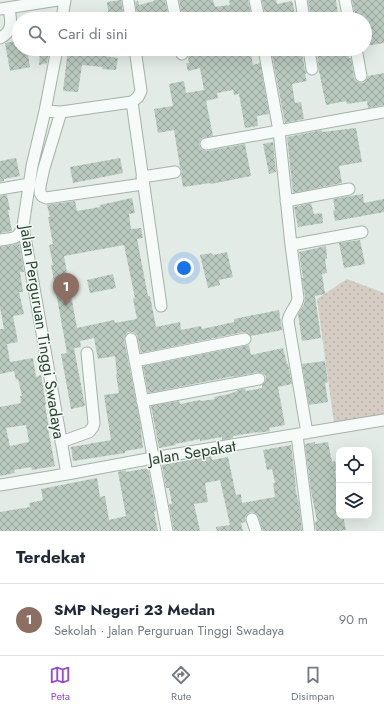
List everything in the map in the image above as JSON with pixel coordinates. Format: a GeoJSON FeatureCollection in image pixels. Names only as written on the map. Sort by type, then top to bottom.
{"type":"FeatureCollection","features":[{"type":"Feature","properties":{"kind":"street"},"geometry":{"type":"LineString","coordinates":[[0,38],[8,32],[10,28],[11,20],[5,8],[58,0]]}},
{"type":"Feature","properties":{"kind":"street"},"geometry":{"type":"LineString","coordinates":[[63,12],[65,0]]}},
{"type":"Feature","properties":{"kind":"street"},"geometry":{"type":"LineString","coordinates":[[128,0],[130,12]]}},
{"type":"Feature","properties":{"kind":"street"},"geometry":{"type":"LineString","coordinates":[[172,0],[175,12]]}},
{"type":"Feature","properties":{"kind":"street"},"geometry":{"type":"LineString","coordinates":[[255,0],[258,12]]}},
{"type":"Feature","properties":{"kind":"street"},"geometry":{"type":"LineString","coordinates":[[301,0],[303,12]]}},
{"type":"Feature","properties":{"kind":"street"},"geometry":{"type":"LineString","coordinates":[[345,0],[348,12]]}},
{"type":"Feature","properties":{"kind":"street","name":"Jalan Perguruan Tinggi Swadaya"},"geometry":{"type":"LineString","coordinates":[[56,56],[32,166],[23,226],[67,474]]}},
{"type":"Feature","properties":{"kind":"street"},"geometry":{"type":"LineString","coordinates":[[45,111],[61,112],[132,102],[138,97],[141,91],[136,56]]}},
{"type":"Feature","properties":{"kind":"street"},"geometry":{"type":"LineString","coordinates":[[265,56],[279,131],[298,298],[296,305],[289,315],[288,321],[302,434],[309,531]]}},
{"type":"Feature","properties":{"kind":"street"},"geometry":{"type":"LineString","coordinates":[[310,56],[312,69]]}},
{"type":"Feature","properties":{"kind":"street"},"geometry":{"type":"LineString","coordinates":[[357,56],[361,76]]}},
{"type":"Feature","properties":{"kind":"street"},"geometry":{"type":"LineString","coordinates":[[132,102],[161,306]]}},
{"type":"Feature","properties":{"kind":"street"},"geometry":{"type":"LineString","coordinates":[[61,112],[44,168],[40,186],[40,193],[42,196],[46,198],[143,180],[175,172]]}},
{"type":"Feature","properties":{"kind":"street"},"geometry":{"type":"LineString","coordinates":[[206,144],[384,112]]}},
{"type":"Feature","properties":{"kind":"street"},"geometry":{"type":"LineString","coordinates":[[0,189],[29,184]]}},
{"type":"Feature","properties":{"kind":"street"},"geometry":{"type":"LineString","coordinates":[[286,201],[349,189]]}},
{"type":"Feature","properties":{"kind":"street"},"geometry":{"type":"LineString","coordinates":[[0,240],[18,236],[23,226]]}},
{"type":"Feature","properties":{"kind":"street"},"geometry":{"type":"LineString","coordinates":[[291,245],[362,232]]}},
{"type":"Feature","properties":{"kind":"street"},"geometry":{"type":"LineString","coordinates":[[131,339],[167,531]]}},
{"type":"Feature","properties":{"kind":"street"},"geometry":{"type":"LineString","coordinates":[[135,361],[245,339]]}},
{"type":"Feature","properties":{"kind":"street"},"geometry":{"type":"LineString","coordinates":[[62,442],[89,432],[93,427],[94,422],[87,353]]}},
{"type":"Feature","properties":{"kind":"street"},"geometry":{"type":"LineString","coordinates":[[142,401],[259,379]]}},
{"type":"Feature","properties":{"kind":"street","name":"Jalan Sepakat"},"geometry":{"type":"LineString","coordinates":[[0,485],[384,420]]}},
{"type":"Feature","properties":{"kind":"street"},"geometry":{"type":"LineString","coordinates":[[252,519],[256,531]]}},
{"type":"Feature","properties":{"kind":"shaded area"},"geometry":{"type":"Polygon","coordinates":[[[347,279],[384,293],[384,414],[334,423],[317,299],[347,279]]]}},
{"type":"Feature","properties":{"kind":"building"},"geometry":{"type":"Polygon","coordinates":[[[121,0],[123,12],[108,12],[107,2],[121,0]]]}},
{"type":"Feature","properties":{"kind":"building"},"geometry":{"type":"Polygon","coordinates":[[[165,0],[168,12],[137,12],[135,2],[138,1],[139,5],[165,0]]]}},
{"type":"Feature","properties":{"kind":"building"},"geometry":{"type":"Polygon","coordinates":[[[179,0],[213,0],[215,7],[230,5],[229,0],[248,0],[251,12],[182,12],[179,0]]]}},
{"type":"Feature","properties":{"kind":"building"},"geometry":{"type":"Polygon","coordinates":[[[262,0],[276,0],[277,4],[292,1],[295,12],[265,12],[262,0]]]}},
{"type":"Feature","properties":{"kind":"building"},"geometry":{"type":"Polygon","coordinates":[[[308,0],[336,0],[338,12],[310,12],[308,0]]]}},
{"type":"Feature","properties":{"kind":"building"},"geometry":{"type":"Polygon","coordinates":[[[352,0],[384,0],[384,43],[372,45],[372,12],[355,12],[352,0]]]}},
{"type":"Feature","properties":{"kind":"building"},"geometry":{"type":"Polygon","coordinates":[[[12,42],[12,56],[28,56],[30,67],[10,71],[5,43],[12,42]]]}},
{"type":"Feature","properties":{"kind":"building"},"geometry":{"type":"Polygon","coordinates":[[[40,56],[48,56],[47,63],[39,65],[40,56]]]}},
{"type":"Feature","properties":{"kind":"building"},"geometry":{"type":"Polygon","coordinates":[[[67,56],[105,56],[118,58],[116,70],[82,65],[78,92],[63,91],[67,56]]]}},
{"type":"Feature","properties":{"kind":"building"},"geometry":{"type":"Polygon","coordinates":[[[188,56],[251,56],[253,65],[260,63],[269,114],[257,116],[258,126],[245,128],[239,94],[234,95],[233,90],[217,93],[218,98],[206,101],[213,136],[202,138],[199,145],[201,149],[207,151],[245,144],[251,176],[211,184],[183,187],[181,175],[182,171],[174,130],[158,133],[154,109],[173,106],[169,84],[184,81],[186,93],[204,90],[200,68],[188,71],[186,63],[189,63],[188,56]]]}},
{"type":"Feature","properties":{"kind":"building"},"geometry":{"type":"Polygon","coordinates":[[[272,56],[302,56],[307,73],[305,74],[307,81],[292,84],[295,103],[301,102],[304,119],[285,123],[272,56]]]}},
{"type":"Feature","properties":{"kind":"building"},"geometry":{"type":"Polygon","coordinates":[[[317,56],[349,56],[349,58],[351,58],[354,78],[358,82],[365,82],[368,76],[384,73],[384,105],[368,108],[367,101],[347,104],[346,101],[326,105],[317,56]]]}},
{"type":"Feature","properties":{"kind":"building"},"geometry":{"type":"Polygon","coordinates":[[[356,128],[362,162],[339,166],[342,183],[293,193],[287,137],[322,130],[322,132],[356,128]]]}},
{"type":"Feature","properties":{"kind":"building"},"geometry":{"type":"Polygon","coordinates":[[[273,142],[276,172],[269,174],[263,144],[273,142]]]}},
{"type":"Feature","properties":{"kind":"building"},"geometry":{"type":"Polygon","coordinates":[[[16,158],[20,176],[4,179],[4,181],[0,182],[0,161],[16,158]]]}},
{"type":"Feature","properties":{"kind":"building"},"geometry":{"type":"Polygon","coordinates":[[[120,158],[123,173],[73,183],[70,167],[120,158]]]}},
{"type":"Feature","properties":{"kind":"building"},"geometry":{"type":"Polygon","coordinates":[[[363,194],[364,203],[384,199],[384,212],[335,221],[333,199],[363,194]]]}},
{"type":"Feature","properties":{"kind":"building"},"geometry":{"type":"Polygon","coordinates":[[[7,195],[12,231],[0,233],[0,196],[7,195]]]}},
{"type":"Feature","properties":{"kind":"building"},"geometry":{"type":"Polygon","coordinates":[[[132,198],[135,213],[129,214],[131,229],[141,228],[143,238],[137,239],[148,296],[150,296],[156,327],[180,322],[181,330],[201,326],[202,329],[234,322],[234,319],[279,310],[282,330],[251,336],[244,332],[141,353],[137,335],[133,332],[127,333],[124,340],[140,422],[143,448],[125,451],[125,453],[73,461],[71,447],[111,440],[104,395],[119,393],[115,356],[98,359],[94,338],[80,341],[81,347],[74,348],[85,406],[71,409],[61,354],[67,353],[51,265],[53,265],[49,245],[53,244],[47,205],[75,201],[77,211],[100,207],[100,205],[132,198]],[[124,245],[64,256],[77,328],[114,320],[115,323],[137,319],[133,299],[135,298],[124,245]]]}},
{"type":"Feature","properties":{"kind":"building"},"geometry":{"type":"Polygon","coordinates":[[[311,203],[314,214],[322,213],[323,223],[298,227],[294,207],[311,203]]]}},
{"type":"Feature","properties":{"kind":"building"},"geometry":{"type":"Polygon","coordinates":[[[360,240],[365,264],[344,268],[339,243],[360,240]]]}},
{"type":"Feature","properties":{"kind":"building"},"geometry":{"type":"Polygon","coordinates":[[[19,243],[24,272],[20,272],[23,292],[19,292],[24,314],[13,316],[18,342],[7,344],[10,362],[33,358],[36,377],[41,375],[46,404],[48,429],[55,466],[32,470],[31,467],[14,470],[15,473],[0,476],[0,407],[21,403],[20,396],[22,396],[18,379],[16,380],[14,371],[0,374],[0,329],[4,329],[0,307],[0,247],[19,243]],[[26,425],[6,428],[10,446],[29,442],[26,425]]]}},
{"type":"Feature","properties":{"kind":"building"},"geometry":{"type":"Polygon","coordinates":[[[326,246],[327,258],[325,259],[327,273],[322,274],[325,294],[315,296],[321,338],[302,341],[298,314],[304,304],[305,297],[299,252],[326,246]]]}},
{"type":"Feature","properties":{"kind":"building"},"geometry":{"type":"Polygon","coordinates":[[[227,252],[233,277],[219,280],[220,285],[208,288],[200,255],[212,253],[213,255],[227,252]]]}},
{"type":"Feature","properties":{"kind":"building"},"geometry":{"type":"Polygon","coordinates":[[[113,274],[116,288],[90,293],[87,280],[113,274]]]}},
{"type":"Feature","properties":{"kind":"building"},"geometry":{"type":"Polygon","coordinates":[[[249,345],[251,355],[283,348],[292,384],[278,387],[285,425],[269,428],[270,431],[233,436],[233,438],[222,440],[222,437],[200,441],[200,439],[159,448],[151,406],[179,401],[180,404],[215,399],[214,397],[229,394],[237,390],[245,389],[246,391],[262,388],[266,377],[262,373],[258,372],[148,393],[143,366],[249,345]]]}},
{"type":"Feature","properties":{"kind":"building"},"geometry":{"type":"Polygon","coordinates":[[[325,361],[328,382],[325,383],[328,402],[309,405],[302,364],[325,361]]]}},
{"type":"Feature","properties":{"kind":"building"},"geometry":{"type":"Polygon","coordinates":[[[328,442],[332,462],[335,461],[336,466],[336,519],[344,519],[346,530],[316,531],[315,522],[317,521],[311,491],[305,444],[328,442]]]}},
{"type":"Feature","properties":{"kind":"building"},"geometry":{"type":"Polygon","coordinates":[[[291,445],[295,487],[302,531],[263,531],[258,516],[253,512],[250,512],[245,518],[246,522],[241,523],[243,531],[217,531],[216,527],[230,525],[220,480],[205,483],[208,502],[194,504],[200,531],[174,531],[169,504],[172,504],[169,488],[166,488],[162,465],[211,456],[212,460],[228,457],[236,495],[241,494],[242,503],[275,497],[273,483],[275,483],[272,469],[267,470],[263,450],[291,445]]]}},
{"type":"Feature","properties":{"kind":"building"},"geometry":{"type":"Polygon","coordinates":[[[148,468],[158,531],[0,531],[0,512],[30,507],[29,503],[43,500],[41,489],[97,478],[100,497],[105,496],[109,520],[126,516],[118,472],[148,468]]]}},
{"type":"Feature","properties":{"kind":"place","name":"SMP Negeri 23 Medan"},"geometry":{"type":"Point","coordinates":[66,306]}}]}
